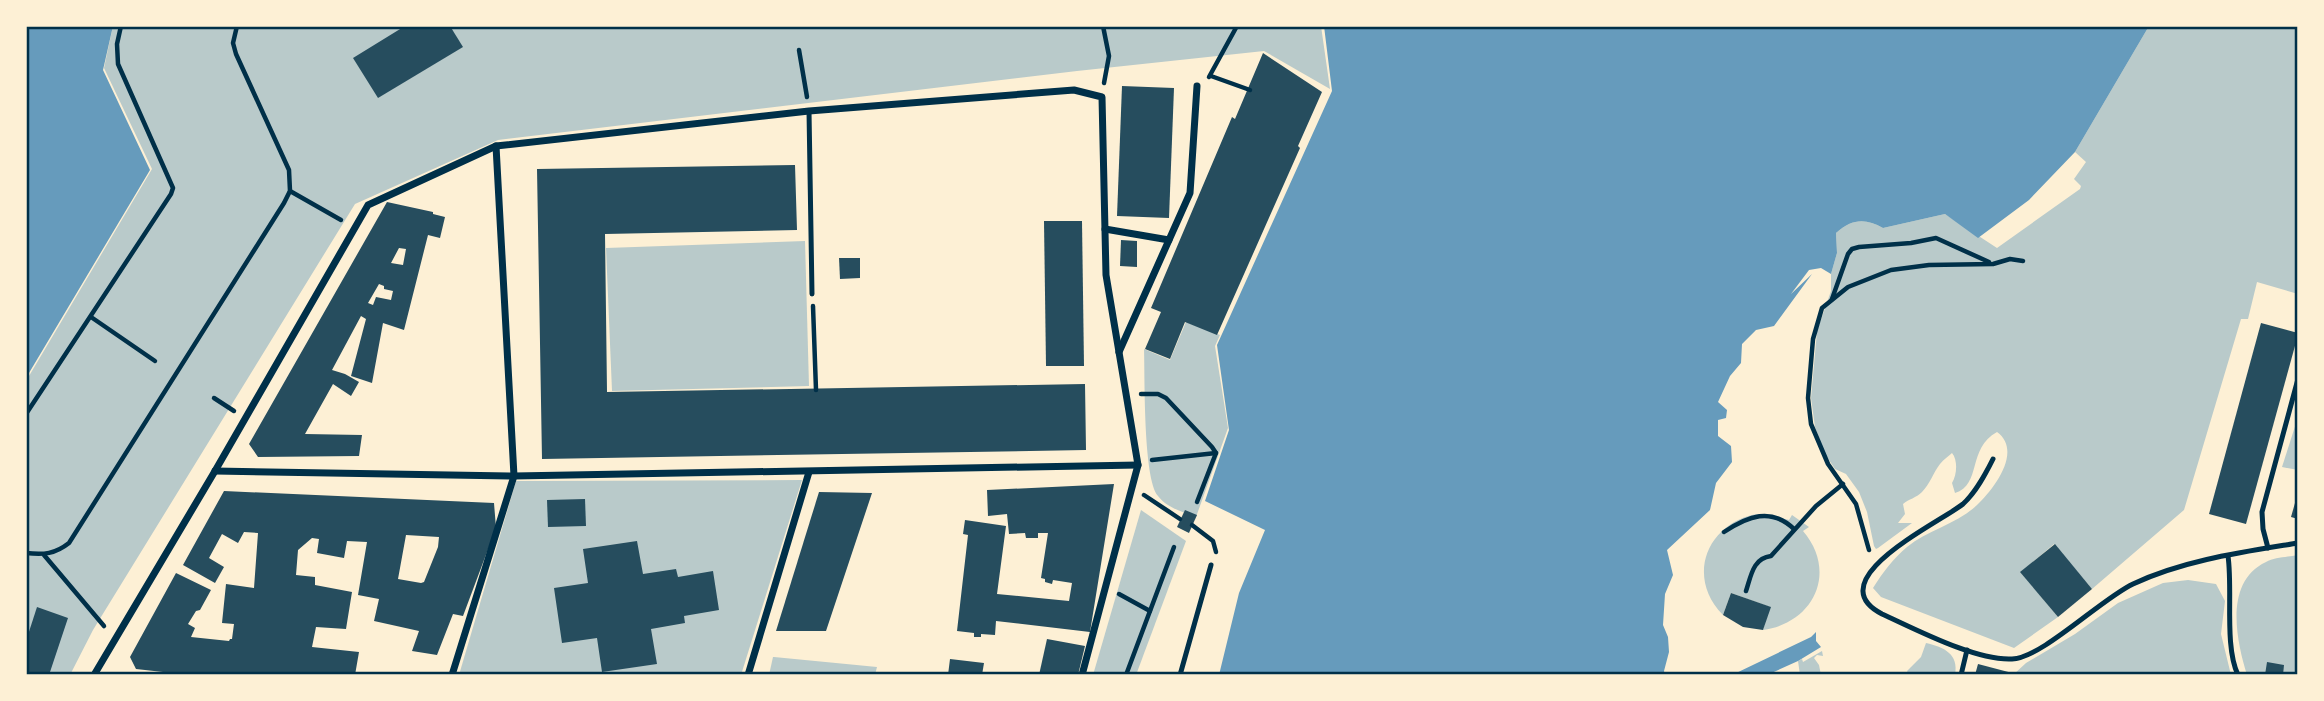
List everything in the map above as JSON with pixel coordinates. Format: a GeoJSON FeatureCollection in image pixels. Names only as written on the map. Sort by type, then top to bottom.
{"type":"FeatureCollection","features":[{"type":"Feature","properties":{"kind":"street"},"geometry":{"type":"LineString","coordinates":[[1119,352],[1190,193],[1196,86]]}},
{"type":"Feature","properties":{"kind":"street"},"geometry":{"type":"LineString","coordinates":[[93,675],[215,471],[368,205],[496,146],[808,111],[1074,90],[1102,97],[1106,275],[1137,463],[1082,675]]}},
{"type":"Feature","properties":{"kind":"street"},"geometry":{"type":"LineString","coordinates":[[452,675],[514,476],[496,146]]}},
{"type":"Feature","properties":{"kind":"street"},"geometry":{"type":"LineString","coordinates":[[1105,229],[1169,240]]}},
{"type":"Feature","properties":{"kind":"street"},"geometry":{"type":"LineString","coordinates":[[215,471],[514,476],[809,472],[1137,463]]}},
{"type":"Feature","properties":{"kind":"street"},"geometry":{"type":"LineString","coordinates":[[748,675],[809,472]]}},
{"type":"Feature","properties":{"kind":"lane"},"geometry":{"type":"LineString","coordinates":[[808,111],[813,295]]}},
{"type":"Feature","properties":{"kind":"lane"},"geometry":{"type":"LineString","coordinates":[[2268,548],[2262,512],[2298,379]]}},
{"type":"Feature","properties":{"kind":"lane"},"geometry":{"type":"LineString","coordinates":[[1993,459],[1968,499],[1898,545],[1873,568],[1863,595],[1870,607],[1903,624],[1967,650],[2004,659],[2022,657],[2042,647],[2132,584],[2172,569],[2298,543]]}},
{"type":"Feature","properties":{"kind":"lane"},"geometry":{"type":"LineString","coordinates":[[2228,556],[2232,658],[2238,675]]}},
{"type":"Feature","properties":{"kind":"lane"},"geometry":{"type":"LineString","coordinates":[[1180,675],[1211,565]]}},
{"type":"Feature","properties":{"kind":"lane"},"geometry":{"type":"LineString","coordinates":[[1961,675],[1967,650]]}},
{"type":"Feature","properties":{"kind":"path"},"geometry":{"type":"LineString","coordinates":[[26,414],[173,188],[118,64],[117,44],[121,26]]}},
{"type":"Feature","properties":{"kind":"path"},"geometry":{"type":"LineString","coordinates":[[26,553],[44,555],[58,551],[69,542],[290,191],[289,170],[236,54],[233,43],[237,26]]}},
{"type":"Feature","properties":{"kind":"path"},"geometry":{"type":"LineString","coordinates":[[1102,97],[1109,56],[1103,26]]}},
{"type":"Feature","properties":{"kind":"path"},"geometry":{"type":"LineString","coordinates":[[1196,86],[1211,76],[1237,26]]}},
{"type":"Feature","properties":{"kind":"path"},"geometry":{"type":"LineString","coordinates":[[799,50],[808,111]]}},
{"type":"Feature","properties":{"kind":"path"},"geometry":{"type":"LineString","coordinates":[[1211,76],[1250,90]]}},
{"type":"Feature","properties":{"kind":"path"},"geometry":{"type":"LineString","coordinates":[[290,191],[356,228]]}},
{"type":"Feature","properties":{"kind":"path"},"geometry":{"type":"LineString","coordinates":[[1832,299],[1848,254],[1859,247],[1936,238],[1993,264]]}},
{"type":"Feature","properties":{"kind":"path"},"geometry":{"type":"LineString","coordinates":[[1873,568],[1857,504],[1828,464],[1814,434],[1808,398],[1814,329],[1822,308],[1860,281],[1891,270],[1929,265],[1993,264],[2010,259],[2023,261]]}},
{"type":"Feature","properties":{"kind":"path"},"geometry":{"type":"LineString","coordinates":[[813,295],[816,390]]}},
{"type":"Feature","properties":{"kind":"path"},"geometry":{"type":"LineString","coordinates":[[91,317],[155,361]]}},
{"type":"Feature","properties":{"kind":"path"},"geometry":{"type":"LineString","coordinates":[[1126,394],[1158,394],[1166,398],[1216,453]]}},
{"type":"Feature","properties":{"kind":"path"},"geometry":{"type":"LineString","coordinates":[[1137,463],[1216,453]]}},
{"type":"Feature","properties":{"kind":"path"},"geometry":{"type":"LineString","coordinates":[[1196,502],[1216,453]]}},
{"type":"Feature","properties":{"kind":"path"},"geometry":{"type":"LineString","coordinates":[[1746,591],[1758,560],[1771,555],[1816,506],[1843,484]]}},
{"type":"Feature","properties":{"kind":"path"},"geometry":{"type":"LineString","coordinates":[[1132,486],[1180,519]]}},
{"type":"Feature","properties":{"kind":"path"},"geometry":{"type":"LineString","coordinates":[[1724,532],[1738,523],[1764,516],[1785,521],[1794,529]]}},
{"type":"Feature","properties":{"kind":"path"},"geometry":{"type":"LineString","coordinates":[[1192,525],[1213,541],[1216,552],[1211,565]]}},
{"type":"Feature","properties":{"kind":"path"},"geometry":{"type":"LineString","coordinates":[[1126,675],[1174,547]]}},
{"type":"Feature","properties":{"kind":"path"},"geometry":{"type":"LineString","coordinates":[[44,555],[116,640]]}},
{"type":"Feature","properties":{"kind":"path"},"geometry":{"type":"LineString","coordinates":[[1125,597],[1150,611]]}},
{"type":"Feature","properties":{"kind":"shaded area"},"geometry":{"type":"Polygon","coordinates":[[[113,26],[1321,26],[1330,89],[1264,51],[1077,71],[498,140],[355,204],[93,630],[70,675],[26,675],[26,381],[152,169],[104,68],[113,26]]]}},
{"type":"Feature","properties":{"kind":"shaded area"},"geometry":{"type":"Polygon","coordinates":[[[2149,26],[2298,26],[2298,294],[2257,282],[2248,319],[2241,319],[2184,510],[2092,589],[2054,544],[2021,572],[2058,617],[2014,648],[1881,597],[1873,588],[1888,566],[1907,547],[1961,517],[1984,498],[2003,470],[2007,449],[1997,432],[1988,439],[1978,456],[1969,482],[1955,493],[1952,483],[1956,463],[1952,453],[1940,464],[1922,492],[1903,504],[1905,514],[1898,523],[1912,523],[1876,549],[1859,492],[1846,474],[1835,469],[1825,454],[1815,427],[1811,398],[1817,331],[1831,291],[1831,274],[1837,253],[1836,233],[1859,221],[1883,228],[1945,214],[1997,248],[2080,189],[2081,186],[2074,179],[2086,162],[2075,152],[2149,26]]]}},
{"type":"Feature","properties":{"kind":"shaded area"},"geometry":{"type":"Polygon","coordinates":[[[805,241],[809,386],[612,391],[606,248],[805,241]]]}},
{"type":"Feature","properties":{"kind":"shaded area"},"geometry":{"type":"Polygon","coordinates":[[[1186,322],[1220,335],[1215,346],[1228,428],[1196,517],[1171,507],[1158,496],[1153,486],[1147,449],[1144,349],[1170,360],[1186,322]]]}},
{"type":"Feature","properties":{"kind":"shaded area"},"geometry":{"type":"Polygon","coordinates":[[[2298,417],[2298,470],[2282,467],[2298,417]]]}},
{"type":"Feature","properties":{"kind":"shaded area"},"geometry":{"type":"Polygon","coordinates":[[[802,480],[741,675],[459,675],[516,481],[802,480]]]}},
{"type":"Feature","properties":{"kind":"shaded area"},"geometry":{"type":"Polygon","coordinates":[[[1141,510],[1186,541],[1136,675],[1093,675],[1141,510]]]}},
{"type":"Feature","properties":{"kind":"shaded area"},"geometry":{"type":"Polygon","coordinates":[[[1756,514],[1789,520],[1792,515],[1809,527],[1803,531],[1819,563],[1815,593],[1807,606],[1796,617],[1763,630],[1770,607],[1731,593],[1723,615],[1712,600],[1704,569],[1707,554],[1725,529],[1756,514]]]}},
{"type":"Feature","properties":{"kind":"shaded area"},"geometry":{"type":"Polygon","coordinates":[[[2298,555],[2298,675],[2247,675],[2237,629],[2239,597],[2244,583],[2253,571],[2266,562],[2298,555]]]}},
{"type":"Feature","properties":{"kind":"shaded area"},"geometry":{"type":"Polygon","coordinates":[[[2188,580],[2216,584],[2225,601],[2221,634],[2231,675],[2013,675],[2026,663],[2075,634],[2118,603],[2163,583],[2188,580]]]}},
{"type":"Feature","properties":{"kind":"shaded area"},"geometry":{"type":"Polygon","coordinates":[[[1926,643],[1949,653],[1955,662],[1955,675],[1909,675],[1907,671],[1921,657],[1926,643]]]}},
{"type":"Feature","properties":{"kind":"shaded area"},"geometry":{"type":"Polygon","coordinates":[[[1822,651],[1823,656],[1817,655],[1814,658],[1821,675],[1800,675],[1798,661],[1802,659],[1803,662],[1822,651]]]}},
{"type":"Feature","properties":{"kind":"shaded area"},"geometry":{"type":"Polygon","coordinates":[[[773,657],[877,667],[875,675],[769,675],[773,657]]]}},
{"type":"Feature","properties":{"kind":"water"},"geometry":{"type":"Polygon","coordinates":[[[26,26],[113,26],[103,70],[150,170],[26,378],[26,26]]]}},
{"type":"Feature","properties":{"kind":"water"},"geometry":{"type":"Polygon","coordinates":[[[1324,26],[2149,26],[2075,152],[2029,200],[1978,238],[1945,214],[1883,228],[1864,221],[1848,225],[1836,233],[1837,253],[1831,274],[1821,268],[1809,270],[1791,294],[1812,274],[1774,326],[1756,330],[1742,344],[1741,363],[1730,376],[1718,402],[1727,410],[1726,418],[1718,420],[1718,436],[1731,446],[1732,462],[1716,483],[1710,510],[1667,550],[1673,575],[1665,594],[1663,625],[1668,637],[1669,652],[1665,675],[1219,675],[1239,593],[1265,530],[1205,501],[1229,430],[1217,345],[1332,91],[1324,26]]]}},
{"type":"Feature","properties":{"kind":"water"},"geometry":{"type":"Polygon","coordinates":[[[1816,632],[1816,641],[1821,647],[1798,661],[1767,675],[1732,675],[1811,637],[1816,632]]]}},
{"type":"Feature","properties":{"kind":"building"},"geometry":{"type":"Polygon","coordinates":[[[405,26],[450,26],[463,47],[378,98],[353,58],[405,26]]]}},
{"type":"Feature","properties":{"kind":"building"},"geometry":{"type":"Polygon","coordinates":[[[1263,53],[1322,92],[1217,335],[1185,322],[1170,359],[1145,349],[1161,312],[1151,308],[1232,117],[1235,119],[1263,53]]]}},
{"type":"Feature","properties":{"kind":"building"},"geometry":{"type":"Polygon","coordinates":[[[1122,86],[1174,88],[1169,218],[1117,216],[1122,86]]]}},
{"type":"Feature","properties":{"kind":"building"},"geometry":{"type":"Polygon","coordinates":[[[795,165],[797,230],[605,234],[607,392],[1085,384],[1086,450],[542,459],[537,169],[795,165]]]}},
{"type":"Feature","properties":{"kind":"building"},"geometry":{"type":"Polygon","coordinates":[[[387,202],[445,217],[440,238],[428,235],[404,330],[383,323],[372,383],[351,376],[366,319],[361,316],[332,370],[359,382],[351,396],[333,384],[305,434],[362,435],[359,456],[258,457],[249,444],[387,202]],[[399,248],[391,263],[403,265],[406,249],[399,248]],[[379,284],[368,303],[373,305],[376,297],[391,300],[393,291],[384,289],[384,286],[379,284]]]}},
{"type":"Feature","properties":{"kind":"building"},"geometry":{"type":"Polygon","coordinates":[[[1044,221],[1082,221],[1084,366],[1046,366],[1044,221]]]}},
{"type":"Feature","properties":{"kind":"building"},"geometry":{"type":"Polygon","coordinates":[[[1121,240],[1137,241],[1137,267],[1120,266],[1121,240]]]}},
{"type":"Feature","properties":{"kind":"building"},"geometry":{"type":"Polygon","coordinates":[[[839,258],[860,258],[860,278],[840,279],[839,258]]]}},
{"type":"Feature","properties":{"kind":"building"},"geometry":{"type":"Polygon","coordinates":[[[2261,323],[2298,335],[2246,524],[2209,514],[2261,323]]]}},
{"type":"Feature","properties":{"kind":"building"},"geometry":{"type":"Polygon","coordinates":[[[1114,484],[1090,632],[996,621],[995,635],[981,634],[981,637],[974,637],[974,633],[957,631],[968,535],[963,534],[965,520],[1006,526],[997,594],[1069,601],[1072,583],[1053,580],[1052,584],[1041,578],[1048,533],[1038,533],[1038,538],[1026,538],[1025,533],[1009,534],[1007,514],[988,516],[987,490],[1114,484]]]}},
{"type":"Feature","properties":{"kind":"building"},"geometry":{"type":"Polygon","coordinates":[[[224,491],[494,503],[496,528],[463,616],[453,614],[437,655],[412,651],[419,631],[374,621],[379,599],[358,595],[367,542],[347,541],[344,558],[317,553],[319,539],[312,538],[298,550],[296,575],[315,577],[315,585],[352,592],[346,629],[316,627],[312,647],[359,652],[355,675],[190,675],[136,669],[130,657],[176,573],[211,590],[188,624],[195,628],[191,637],[229,641],[232,639],[234,624],[222,623],[226,584],[254,588],[258,533],[244,532],[238,543],[222,534],[209,558],[224,567],[215,583],[183,565],[224,491]],[[406,535],[398,579],[424,582],[438,547],[439,537],[406,535]]]}},
{"type":"Feature","properties":{"kind":"building"},"geometry":{"type":"Polygon","coordinates":[[[819,492],[872,493],[826,631],[776,631],[819,492]]]}},
{"type":"Feature","properties":{"kind":"building"},"geometry":{"type":"Polygon","coordinates":[[[2298,496],[2298,519],[2291,517],[2298,496]]]}},
{"type":"Feature","properties":{"kind":"building"},"geometry":{"type":"Polygon","coordinates":[[[585,499],[586,526],[548,527],[547,500],[585,499]]]}},
{"type":"Feature","properties":{"kind":"building"},"geometry":{"type":"Polygon","coordinates":[[[1185,510],[1197,515],[1189,533],[1177,527],[1185,510]]]}},
{"type":"Feature","properties":{"kind":"building"},"geometry":{"type":"Polygon","coordinates":[[[637,541],[643,574],[676,569],[678,577],[713,571],[719,610],[684,616],[685,623],[651,629],[657,664],[602,672],[597,638],[562,643],[554,588],[588,583],[583,549],[637,541]]]}},
{"type":"Feature","properties":{"kind":"building"},"geometry":{"type":"Polygon","coordinates":[[[2055,544],[2092,589],[2058,617],[2020,572],[2055,544]]]}},
{"type":"Feature","properties":{"kind":"building"},"geometry":{"type":"Polygon","coordinates":[[[1731,593],[1771,607],[1763,630],[1743,627],[1723,615],[1731,593]]]}},
{"type":"Feature","properties":{"kind":"building"},"geometry":{"type":"Polygon","coordinates":[[[37,607],[68,618],[49,675],[26,675],[26,641],[37,607]]]}},
{"type":"Feature","properties":{"kind":"building"},"geometry":{"type":"Polygon","coordinates":[[[1047,639],[1085,646],[1078,675],[1039,675],[1047,639]]]}},
{"type":"Feature","properties":{"kind":"building"},"geometry":{"type":"Polygon","coordinates":[[[950,659],[984,663],[982,675],[948,675],[950,659]]]}},
{"type":"Feature","properties":{"kind":"building"},"geometry":{"type":"Polygon","coordinates":[[[2267,662],[2284,665],[2283,675],[2265,675],[2267,662]]]}},
{"type":"Feature","properties":{"kind":"building"},"geometry":{"type":"Polygon","coordinates":[[[1978,664],[2016,674],[2016,675],[1975,675],[1978,664]]]}}]}
